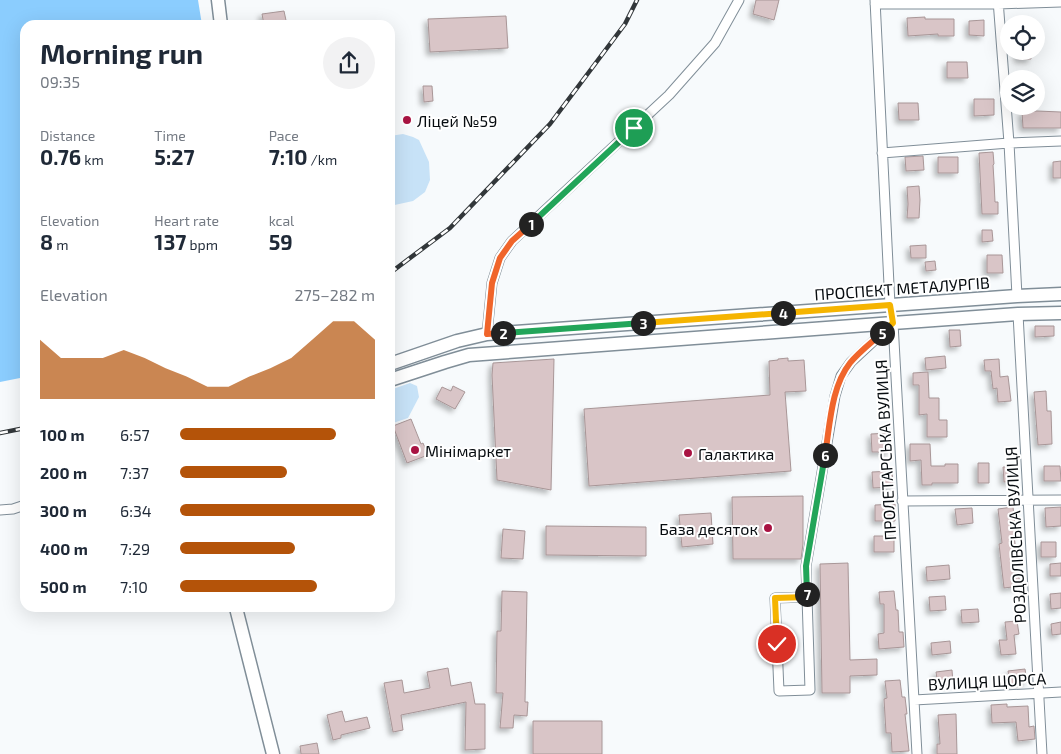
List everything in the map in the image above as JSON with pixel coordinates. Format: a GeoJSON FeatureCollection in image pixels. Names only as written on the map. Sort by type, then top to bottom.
{"type":"FeatureCollection","features":[{"type":"Feature","properties":{"kind":"street"},"geometry":{"type":"LineString","coordinates":[[218,0],[220,20]]}},
{"type":"Feature","properties":{"kind":"street"},"geometry":{"type":"LineString","coordinates":[[487,334],[492,283],[500,258],[512,241],[669,95],[715,43],[739,0]]}},
{"type":"Feature","properties":{"kind":"street"},"geometry":{"type":"LineString","coordinates":[[893,323],[890,305],[875,2],[1061,2]]}},
{"type":"Feature","properties":{"kind":"street"},"geometry":{"type":"LineString","coordinates":[[998,2],[1009,143],[1018,314]]}},
{"type":"Feature","properties":{"kind":"street"},"geometry":{"type":"LineString","coordinates":[[882,154],[1009,143],[1061,141]]}},
{"type":"Feature","properties":{"kind":"street","name":"ПРОСПЕКТ МЕТАЛУРГІВ"},"geometry":{"type":"LineString","coordinates":[[395,362],[457,341],[487,334],[1061,294]]}},
{"type":"Feature","properties":{"kind":"street"},"geometry":{"type":"LineString","coordinates":[[395,378],[469,355],[1018,314],[1061,313]]}},
{"type":"Feature","properties":{"kind":"street","name":"РОЗДОЛІВСЬКА ВУЛИЦЯ"},"geometry":{"type":"LineString","coordinates":[[1018,314],[1042,754]]}},
{"type":"Feature","properties":{"kind":"street"},"geometry":{"type":"LineString","coordinates":[[632,323],[629,332],[635,342]]}},
{"type":"Feature","properties":{"kind":"street","name":"ПРОЛЕТАРСЬКА ВУЛИЦЯ"},"geometry":{"type":"LineString","coordinates":[[893,323],[917,754]]}},
{"type":"Feature","properties":{"kind":"street","name":"ПРОЛЕТАРСЬКА ВУЛИЦЯ"},"geometry":{"type":"LineString","coordinates":[[807,597],[775,598],[779,691],[810,690],[807,597],[806,566],[835,396],[842,376],[851,362],[893,323]]}},
{"type":"Feature","properties":{"kind":"street"},"geometry":{"type":"LineString","coordinates":[[902,501],[1061,500]]}},
{"type":"Feature","properties":{"kind":"street"},"geometry":{"type":"LineString","coordinates":[[0,510],[20,507]]}},
{"type":"Feature","properties":{"kind":"street"},"geometry":{"type":"LineString","coordinates":[[237,612],[272,754]]}},
{"type":"Feature","properties":{"kind":"street","name":"ВУЛИЦЯ ЩОРСА"},"geometry":{"type":"LineString","coordinates":[[914,700],[1061,692]]}},
{"type":"Feature","properties":{"kind":"shaded area"},"geometry":{"type":"Polygon","coordinates":[[[0,0],[198,0],[201,20],[20,20],[20,378],[0,382],[0,0]]]}},
{"type":"Feature","properties":{"kind":"shaded area"},"geometry":{"type":"Polygon","coordinates":[[[403,134],[419,140],[429,162],[430,180],[425,192],[413,201],[395,205],[395,135],[403,134]]]}},
{"type":"Feature","properties":{"kind":"shaded area"},"geometry":{"type":"Polygon","coordinates":[[[410,383],[417,386],[419,397],[408,418],[395,422],[395,388],[410,383]]]}},
{"type":"Feature","properties":{"kind":"building"},"geometry":{"type":"Polygon","coordinates":[[[756,0],[779,0],[774,20],[753,14],[756,0]]]}},
{"type":"Feature","properties":{"kind":"building"},"geometry":{"type":"Polygon","coordinates":[[[284,11],[286,20],[263,20],[262,14],[284,11]]]}},
{"type":"Feature","properties":{"kind":"building"},"geometry":{"type":"Polygon","coordinates":[[[506,16],[508,48],[430,52],[428,19],[506,16]]]}},
{"type":"Feature","properties":{"kind":"building"},"geometry":{"type":"Polygon","coordinates":[[[925,17],[925,19],[954,19],[954,36],[938,36],[938,34],[908,36],[907,18],[925,17]]]}},
{"type":"Feature","properties":{"kind":"building"},"geometry":{"type":"Polygon","coordinates":[[[984,20],[984,36],[969,35],[969,21],[984,20]]]}},
{"type":"Feature","properties":{"kind":"building"},"geometry":{"type":"Polygon","coordinates":[[[947,62],[967,62],[968,78],[947,78],[947,62]]]}},
{"type":"Feature","properties":{"kind":"building"},"geometry":{"type":"Polygon","coordinates":[[[423,86],[432,86],[433,101],[424,102],[423,86]]]}},
{"type":"Feature","properties":{"kind":"building"},"geometry":{"type":"Polygon","coordinates":[[[974,99],[994,99],[994,115],[974,116],[974,99]]]}},
{"type":"Feature","properties":{"kind":"building"},"geometry":{"type":"Polygon","coordinates":[[[898,103],[918,103],[919,120],[899,120],[898,103]]]}},
{"type":"Feature","properties":{"kind":"building"},"geometry":{"type":"Polygon","coordinates":[[[1045,111],[1061,112],[1061,128],[1023,128],[1022,115],[1045,115],[1045,111]]]}},
{"type":"Feature","properties":{"kind":"building"},"geometry":{"type":"Polygon","coordinates":[[[993,152],[995,202],[998,202],[998,214],[982,214],[979,153],[993,152]]]}},
{"type":"Feature","properties":{"kind":"building"},"geometry":{"type":"Polygon","coordinates":[[[923,156],[924,170],[906,171],[905,157],[923,156]]]}},
{"type":"Feature","properties":{"kind":"building"},"geometry":{"type":"Polygon","coordinates":[[[938,157],[958,157],[958,173],[938,173],[938,157]]]}},
{"type":"Feature","properties":{"kind":"building"},"geometry":{"type":"Polygon","coordinates":[[[1061,161],[1061,178],[1053,178],[1053,162],[1061,161]]]}},
{"type":"Feature","properties":{"kind":"building"},"geometry":{"type":"Polygon","coordinates":[[[919,186],[919,218],[907,218],[907,187],[919,186]]]}},
{"type":"Feature","properties":{"kind":"building"},"geometry":{"type":"Polygon","coordinates":[[[982,230],[992,230],[993,241],[982,242],[982,230]]]}},
{"type":"Feature","properties":{"kind":"building"},"geometry":{"type":"Polygon","coordinates":[[[926,245],[926,258],[911,258],[910,246],[926,245]]]}},
{"type":"Feature","properties":{"kind":"building"},"geometry":{"type":"Polygon","coordinates":[[[987,255],[1002,255],[1003,273],[987,273],[987,255]]]}},
{"type":"Feature","properties":{"kind":"building"},"geometry":{"type":"Polygon","coordinates":[[[935,261],[936,270],[926,271],[925,262],[935,261]]]}},
{"type":"Feature","properties":{"kind":"building"},"geometry":{"type":"Polygon","coordinates":[[[1035,326],[1054,326],[1054,336],[1035,337],[1035,326]]]}},
{"type":"Feature","properties":{"kind":"building"},"geometry":{"type":"Polygon","coordinates":[[[949,330],[960,330],[961,346],[950,347],[949,330]]]}},
{"type":"Feature","properties":{"kind":"building"},"geometry":{"type":"Polygon","coordinates":[[[945,356],[946,368],[926,370],[925,358],[945,356]]]}},
{"type":"Feature","properties":{"kind":"building","name":"Галактика"},"geometry":{"type":"Polygon","coordinates":[[[788,358],[788,361],[804,360],[806,391],[785,392],[791,471],[589,486],[584,409],[770,395],[769,361],[788,358]]]}},
{"type":"Feature","properties":{"kind":"building"},"geometry":{"type":"Polygon","coordinates":[[[554,359],[551,490],[497,480],[493,363],[554,359]]]}},
{"type":"Feature","properties":{"kind":"building"},"geometry":{"type":"Polygon","coordinates":[[[999,359],[1000,377],[1008,376],[1011,401],[998,402],[997,388],[993,389],[991,371],[985,371],[984,360],[999,359]]]}},
{"type":"Feature","properties":{"kind":"building"},"geometry":{"type":"Polygon","coordinates":[[[928,372],[929,398],[939,398],[939,420],[947,420],[947,437],[927,437],[927,414],[919,415],[919,385],[913,385],[913,373],[928,372]]]}},
{"type":"Feature","properties":{"kind":"building"},"geometry":{"type":"Polygon","coordinates":[[[453,386],[465,392],[455,409],[436,399],[442,387],[451,391],[453,386]]]}},
{"type":"Feature","properties":{"kind":"building"},"geometry":{"type":"Polygon","coordinates":[[[1046,391],[1047,411],[1051,411],[1052,444],[1038,445],[1034,392],[1046,391]]]}},
{"type":"Feature","properties":{"kind":"building"},"geometry":{"type":"Polygon","coordinates":[[[411,419],[421,444],[423,443],[428,455],[407,463],[395,431],[395,425],[411,419]]]}},
{"type":"Feature","properties":{"kind":"building"},"geometry":{"type":"Polygon","coordinates":[[[889,433],[890,452],[872,452],[871,434],[889,433]]]}},
{"type":"Feature","properties":{"kind":"building"},"geometry":{"type":"Polygon","coordinates":[[[910,444],[930,444],[931,466],[958,464],[958,483],[922,485],[921,460],[910,461],[910,444]]]}},
{"type":"Feature","properties":{"kind":"building"},"geometry":{"type":"Polygon","coordinates":[[[978,463],[989,463],[989,483],[978,483],[978,463]]]}},
{"type":"Feature","properties":{"kind":"building"},"geometry":{"type":"Polygon","coordinates":[[[1044,466],[1060,466],[1061,481],[1044,481],[1044,466]]]}},
{"type":"Feature","properties":{"kind":"building"},"geometry":{"type":"Polygon","coordinates":[[[1003,467],[1015,467],[1016,481],[1004,482],[1003,467]]]}},
{"type":"Feature","properties":{"kind":"building"},"geometry":{"type":"Polygon","coordinates":[[[892,471],[893,487],[873,488],[872,472],[892,471]]]}},
{"type":"Feature","properties":{"kind":"building","name":"База десяток"},"geometry":{"type":"Polygon","coordinates":[[[803,496],[803,544],[801,559],[733,559],[732,497],[803,496]]]}},
{"type":"Feature","properties":{"kind":"building"},"geometry":{"type":"Polygon","coordinates":[[[895,504],[895,521],[875,521],[875,505],[895,504]]]}},
{"type":"Feature","properties":{"kind":"building"},"geometry":{"type":"Polygon","coordinates":[[[1013,507],[1020,586],[1004,588],[999,544],[1002,543],[998,509],[1013,507]]]}},
{"type":"Feature","properties":{"kind":"building"},"geometry":{"type":"Polygon","coordinates":[[[1061,507],[1061,526],[1046,527],[1045,508],[1061,507]]]}},
{"type":"Feature","properties":{"kind":"building"},"geometry":{"type":"Polygon","coordinates":[[[972,508],[973,523],[957,525],[955,509],[972,508]]]}},
{"type":"Feature","properties":{"kind":"building"},"geometry":{"type":"Polygon","coordinates":[[[711,513],[713,544],[682,547],[679,515],[711,513]]]}},
{"type":"Feature","properties":{"kind":"building"},"geometry":{"type":"Polygon","coordinates":[[[546,526],[646,527],[646,556],[546,555],[546,526]]]}},
{"type":"Feature","properties":{"kind":"building"},"geometry":{"type":"Polygon","coordinates":[[[503,529],[525,531],[523,559],[501,558],[503,529]]]}},
{"type":"Feature","properties":{"kind":"building"},"geometry":{"type":"Polygon","coordinates":[[[874,536],[894,536],[894,552],[874,552],[874,536]]]}},
{"type":"Feature","properties":{"kind":"building"},"geometry":{"type":"Polygon","coordinates":[[[1041,542],[1056,542],[1056,557],[1041,557],[1041,542]]]}},
{"type":"Feature","properties":{"kind":"building"},"geometry":{"type":"Polygon","coordinates":[[[848,563],[850,660],[877,659],[877,675],[850,676],[850,693],[822,693],[820,564],[848,563]]]}},
{"type":"Feature","properties":{"kind":"building"},"geometry":{"type":"Polygon","coordinates":[[[1061,563],[1061,576],[1050,576],[1050,564],[1061,563]]]}},
{"type":"Feature","properties":{"kind":"building"},"geometry":{"type":"Polygon","coordinates":[[[949,565],[950,579],[927,581],[926,567],[949,565]]]}},
{"type":"Feature","properties":{"kind":"building"},"geometry":{"type":"Polygon","coordinates":[[[502,591],[527,592],[525,702],[528,702],[527,716],[514,715],[513,728],[500,728],[503,693],[496,693],[497,631],[501,631],[502,591]]]}},
{"type":"Feature","properties":{"kind":"building"},"geometry":{"type":"Polygon","coordinates":[[[894,591],[896,610],[898,610],[899,632],[903,632],[904,647],[879,649],[878,634],[884,633],[884,604],[880,604],[879,592],[894,591]]]}},
{"type":"Feature","properties":{"kind":"building"},"geometry":{"type":"Polygon","coordinates":[[[1061,593],[1061,608],[1051,609],[1050,594],[1061,593]]]}},
{"type":"Feature","properties":{"kind":"building"},"geometry":{"type":"Polygon","coordinates":[[[945,596],[946,610],[930,611],[929,597],[945,596]]]}},
{"type":"Feature","properties":{"kind":"building"},"geometry":{"type":"Polygon","coordinates":[[[978,609],[979,622],[962,623],[961,610],[978,609]]]}},
{"type":"Feature","properties":{"kind":"building"},"geometry":{"type":"Polygon","coordinates":[[[1017,621],[1019,634],[1014,635],[1016,654],[1001,655],[999,640],[1007,640],[1005,622],[1017,621]]]}},
{"type":"Feature","properties":{"kind":"building"},"geometry":{"type":"Polygon","coordinates":[[[1061,622],[1061,634],[1052,635],[1051,624],[1061,622]]]}},
{"type":"Feature","properties":{"kind":"building"},"geometry":{"type":"Polygon","coordinates":[[[950,641],[951,653],[932,655],[931,643],[950,641]]]}},
{"type":"Feature","properties":{"kind":"building"},"geometry":{"type":"Polygon","coordinates":[[[448,668],[451,686],[471,682],[475,704],[485,704],[485,749],[465,750],[466,702],[401,715],[403,730],[393,732],[384,683],[402,680],[404,693],[430,688],[427,672],[448,668]]]}},
{"type":"Feature","properties":{"kind":"building"},"geometry":{"type":"Polygon","coordinates":[[[1025,669],[1027,682],[1010,684],[1008,671],[1025,669]]]}},
{"type":"Feature","properties":{"kind":"building"},"geometry":{"type":"Polygon","coordinates":[[[952,670],[953,683],[938,685],[936,672],[952,670]]]}},
{"type":"Feature","properties":{"kind":"building"},"geometry":{"type":"Polygon","coordinates":[[[900,680],[902,697],[905,697],[909,751],[892,752],[891,733],[886,733],[884,699],[887,698],[885,681],[900,680]]]}},
{"type":"Feature","properties":{"kind":"building"},"geometry":{"type":"Polygon","coordinates":[[[1007,704],[1007,707],[1028,706],[1029,727],[1034,726],[1035,739],[1018,741],[1016,722],[992,723],[991,705],[1007,704]]]}},
{"type":"Feature","properties":{"kind":"building"},"geometry":{"type":"Polygon","coordinates":[[[342,711],[345,722],[367,717],[370,728],[341,735],[341,738],[333,740],[327,715],[342,711]]]}},
{"type":"Feature","properties":{"kind":"building"},"geometry":{"type":"Polygon","coordinates":[[[956,714],[957,754],[937,754],[937,744],[940,744],[938,715],[956,714]]]}},
{"type":"Feature","properties":{"kind":"building"},"geometry":{"type":"Polygon","coordinates":[[[533,721],[602,721],[602,754],[533,754],[533,721]]]}},
{"type":"Feature","properties":{"kind":"building"},"geometry":{"type":"Polygon","coordinates":[[[317,743],[319,754],[301,754],[300,746],[317,743]]]}},
{"type":"Feature","properties":{"kind":"railway"},"geometry":{"type":"LineString","coordinates":[[395,269],[450,228],[550,124],[625,24],[637,0]]}},
{"type":"Feature","properties":{"kind":"railway"},"geometry":{"type":"LineString","coordinates":[[0,433],[20,429]]}},
{"type":"Feature","properties":{"kind":"place","name":"Ліцей №59"},"geometry":{"type":"Point","coordinates":[407,120]}},
{"type":"Feature","properties":{"kind":"place","name":"Мінімаркет"},"geometry":{"type":"Point","coordinates":[415,450]}},
{"type":"Feature","properties":{"kind":"place","name":"Галактика"},"geometry":{"type":"Point","coordinates":[688,453]}},
{"type":"Feature","properties":{"kind":"place","name":"База десяток"},"geometry":{"type":"Point","coordinates":[768,528]}},
{"type":"Feature","properties":{"kind":"route"},"geometry":{"type":"LineString","coordinates":[[634,128],[512,241],[500,258],[492,283],[487,334],[890,305],[893,323],[851,362],[842,376],[835,396],[806,566],[807,597],[775,598],[777,644]]}}]}
